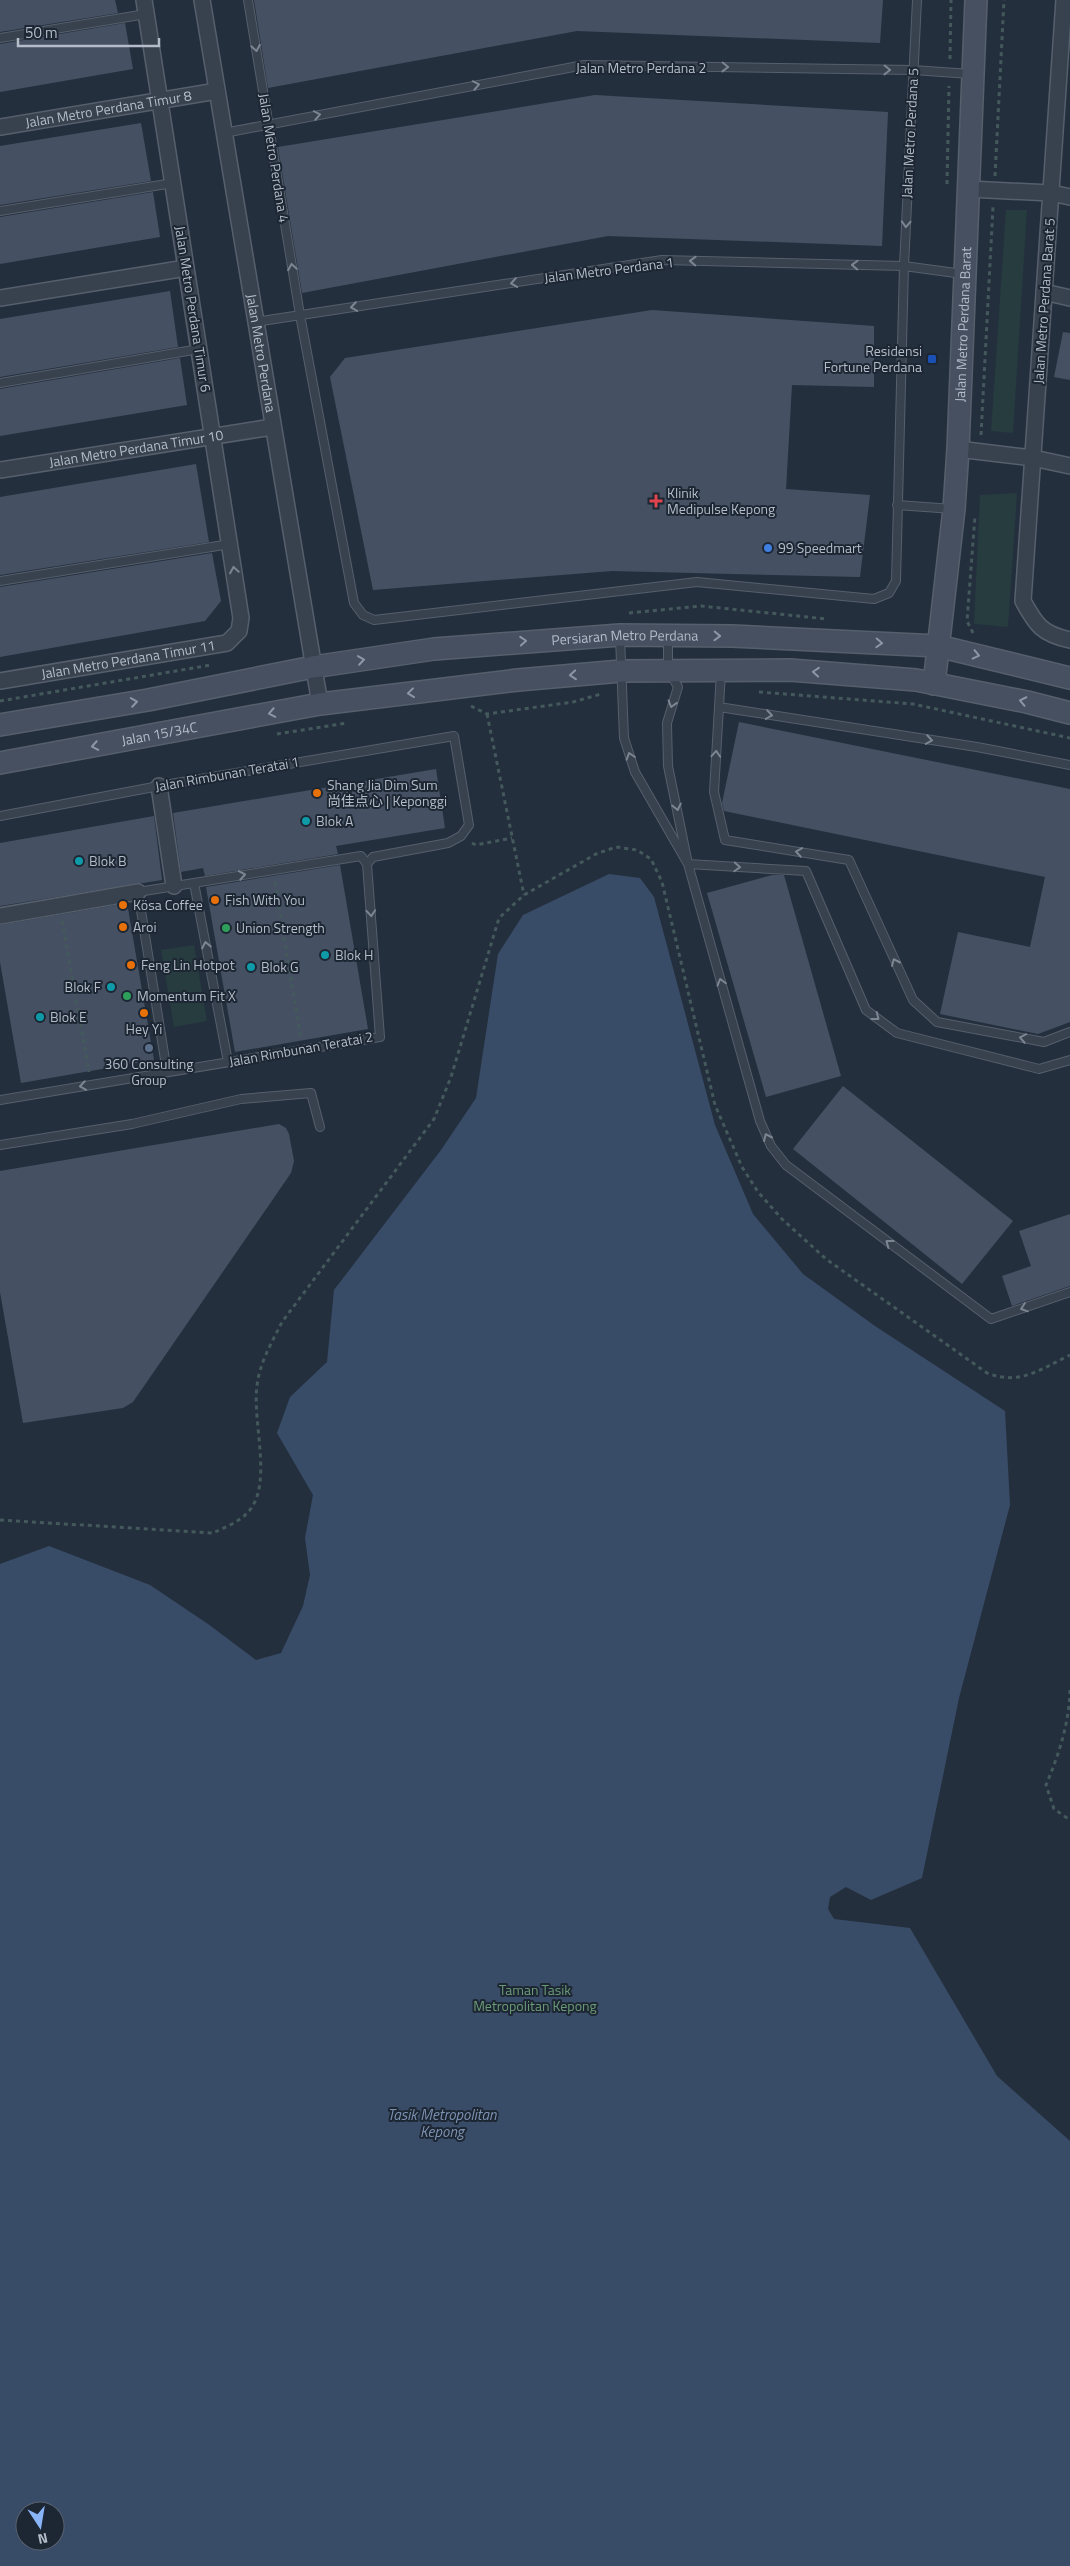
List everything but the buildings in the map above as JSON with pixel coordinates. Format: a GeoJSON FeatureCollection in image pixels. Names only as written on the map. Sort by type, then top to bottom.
{"type":"FeatureCollection","features":[{"type":"Feature","properties":{"kind":"street","name":"Jalan Metro Perdana"},"geometry":{"type":"LineString","coordinates":[[202,0],[272,427],[320,704]]}},
{"type":"Feature","properties":{"kind":"street","name":"Jalan Metro Perdana Barat"},"geometry":{"type":"LineString","coordinates":[[934,684],[954,509],[958,448],[976,0]]}},
{"type":"Feature","properties":{"kind":"street","name":"Jalan Metro Perdana Barat 5"},"geometry":{"type":"LineString","coordinates":[[1064,0],[1023,602],[1037,626],[1054,637],[1070,640]]}},
{"type":"Feature","properties":{"kind":"street","name":"Jalan Metro Perdana Timur 6"},"geometry":{"type":"LineString","coordinates":[[145,7],[241,618]]}},
{"type":"Feature","properties":{"kind":"street","name":"Jalan Metro Perdana Timur 8"},"geometry":{"type":"LineString","coordinates":[[0,127],[217,91]]}},
{"type":"Feature","properties":{"kind":"street"},"geometry":{"type":"LineString","coordinates":[[969,189],[1070,197]]}},
{"type":"Feature","properties":{"kind":"street"},"geometry":{"type":"LineString","coordinates":[[0,298],[186,268]]}},
{"type":"Feature","properties":{"kind":"street"},"geometry":{"type":"LineString","coordinates":[[1044,292],[1070,298]]}},
{"type":"Feature","properties":{"kind":"street","name":"Jalan Metro Perdana Timur 10"},"geometry":{"type":"LineString","coordinates":[[0,470],[272,427]]}},
{"type":"Feature","properties":{"kind":"street"},"geometry":{"type":"LineString","coordinates":[[958,448],[1033,458],[1070,466]]}},
{"type":"Feature","properties":{"kind":"street","name":"Jalan Metro Perdana Timur 11"},"geometry":{"type":"LineString","coordinates":[[0,681],[226,642],[240,631],[241,618]]}},
{"type":"Feature","properties":{"kind":"street","name":"Persiaran Metro Perdana"},"geometry":{"type":"LineString","coordinates":[[313,667],[622,624],[668,634],[938,646]]}},
{"type":"Feature","properties":{"kind":"street"},"geometry":{"type":"LineString","coordinates":[[938,646],[1070,678]]}},
{"type":"Feature","properties":{"kind":"street"},"geometry":{"type":"LineString","coordinates":[[0,725],[148,700],[313,667]]}},
{"type":"Feature","properties":{"kind":"street"},"geometry":{"type":"LineString","coordinates":[[320,704],[518,680],[622,680],[668,669],[721,679],[790,670],[934,684],[1027,702],[1070,713]]}},
{"type":"Feature","properties":{"kind":"street","name":"Jalan 15/34C"},"geometry":{"type":"LineString","coordinates":[[0,763],[154,737],[320,704]]}},
{"type":"Feature","properties":{"kind":"street"},"geometry":{"type":"LineString","coordinates":[[159,786],[174,886]]}},
{"type":"Feature","properties":{"kind":"street"},"geometry":{"type":"LineString","coordinates":[[0,916],[138,892]]}},
{"type":"Feature","properties":{"kind":"lane","name":"Jalan Metro Perdana 4"},"geometry":{"type":"LineString","coordinates":[[248,0],[300,315],[354,603],[363,614],[374,620],[697,582],[874,598],[889,593],[896,581],[897,505]]}},
{"type":"Feature","properties":{"kind":"lane","name":"Jalan Metro Perdana 5"},"geometry":{"type":"LineString","coordinates":[[897,505],[904,266],[918,0]]}},
{"type":"Feature","properties":{"kind":"lane"},"geometry":{"type":"LineString","coordinates":[[0,38],[145,7]]}},
{"type":"Feature","properties":{"kind":"lane","name":"Jalan Metro Perdana 2"},"geometry":{"type":"LineString","coordinates":[[224,133],[584,65],[913,70],[973,74]]}},
{"type":"Feature","properties":{"kind":"lane"},"geometry":{"type":"LineString","coordinates":[[0,211],[173,183]]}},
{"type":"Feature","properties":{"kind":"lane","name":"Jalan Metro Perdana 1"},"geometry":{"type":"LineString","coordinates":[[255,322],[662,260],[904,266],[965,274]]}},
{"type":"Feature","properties":{"kind":"lane"},"geometry":{"type":"LineString","coordinates":[[0,382],[199,350]]}},
{"type":"Feature","properties":{"kind":"lane"},"geometry":{"type":"LineString","coordinates":[[897,505],[954,509]]}},
{"type":"Feature","properties":{"kind":"lane"},"geometry":{"type":"LineString","coordinates":[[0,581],[230,544]]}},
{"type":"Feature","properties":{"kind":"lane"},"geometry":{"type":"LineString","coordinates":[[622,624],[624,738],[635,772],[688,864]]}},
{"type":"Feature","properties":{"kind":"lane"},"geometry":{"type":"LineString","coordinates":[[668,634],[668,669],[678,687],[667,723],[668,766],[688,864],[760,1121],[771,1146],[786,1165],[991,1319],[1070,1292]]}},
{"type":"Feature","properties":{"kind":"lane"},"geometry":{"type":"LineString","coordinates":[[721,679],[714,792],[724,840],[849,860],[913,1000],[937,1022],[1044,1042],[1070,1032]]}},
{"type":"Feature","properties":{"kind":"lane"},"geometry":{"type":"LineString","coordinates":[[719,707],[977,747],[1070,765]]}},
{"type":"Feature","properties":{"kind":"lane","name":"Jalan Rimbunan Teratai 1"},"geometry":{"type":"LineString","coordinates":[[0,816],[159,786],[454,736],[469,825],[461,836]]}},
{"type":"Feature","properties":{"kind":"lane"},"geometry":{"type":"LineString","coordinates":[[167,1072],[138,892],[360,856],[367,864],[373,857],[448,843],[461,836]]}},
{"type":"Feature","properties":{"kind":"lane","name":"Jalan Rimbunan Teratai 2"},"geometry":{"type":"LineString","coordinates":[[0,1100],[380,1037],[367,864]]}},
{"type":"Feature","properties":{"kind":"lane"},"geometry":{"type":"LineString","coordinates":[[688,864],[806,871],[866,1010],[896,1033],[1039,1070],[1070,1060]]}},
{"type":"Feature","properties":{"kind":"lane"},"geometry":{"type":"LineString","coordinates":[[194,883],[228,1062]]}},
{"type":"Feature","properties":{"kind":"lane"},"geometry":{"type":"LineString","coordinates":[[0,1145],[132,1124],[241,1099],[311,1093],[320,1127]]}},
{"type":"Feature","properties":{"kind":"path"},"geometry":{"type":"LineString","coordinates":[[946,192],[951,0]]}},
{"type":"Feature","properties":{"kind":"path"},"geometry":{"type":"LineString","coordinates":[[982,425],[1004,0]]}},
{"type":"Feature","properties":{"kind":"path"},"geometry":{"type":"LineString","coordinates":[[976,509],[967,621],[970,632],[977,636]]}},
{"type":"Feature","properties":{"kind":"path"},"geometry":{"type":"LineString","coordinates":[[622,624],[701,606],[835,620]]}},
{"type":"Feature","properties":{"kind":"path"},"geometry":{"type":"LineString","coordinates":[[0,701],[213,665]]}},
{"type":"Feature","properties":{"kind":"path"},"geometry":{"type":"LineString","coordinates":[[721,679],[913,704],[1070,738]]}},
{"type":"Feature","properties":{"kind":"path"},"geometry":{"type":"LineString","coordinates":[[467,703],[487,714],[573,702],[622,680]]}},
{"type":"Feature","properties":{"kind":"path"},"geometry":{"type":"LineString","coordinates":[[487,714],[524,895]]}},
{"type":"Feature","properties":{"kind":"path"},"geometry":{"type":"LineString","coordinates":[[272,735],[350,722]]}},
{"type":"Feature","properties":{"kind":"path"},"geometry":{"type":"LineString","coordinates":[[461,836],[476,845],[512,838]]}},
{"type":"Feature","properties":{"kind":"path"},"geometry":{"type":"LineString","coordinates":[[0,1520],[213,1532],[234,1523],[248,1512],[256,1500],[260,1480],[256,1386],[267,1353],[282,1322],[434,1119],[451,1077],[499,918],[524,895],[596,854],[616,847],[637,850],[651,860],[662,882],[715,1105],[742,1167],[758,1192],[782,1219],[826,1259],[987,1373],[1002,1379],[1020,1378],[1070,1355]]}},
{"type":"Feature","properties":{"kind":"path"},"geometry":{"type":"LineString","coordinates":[[272,869],[302,1049]]}},
{"type":"Feature","properties":{"kind":"path"},"geometry":{"type":"LineString","coordinates":[[60,905],[91,1085]]}},
{"type":"Feature","properties":{"kind":"path"},"geometry":{"type":"LineString","coordinates":[[1070,1690],[1069,1715],[1056,1760],[1046,1785],[1054,1809],[1070,1820]]}},
{"type":"Feature","properties":{"kind":"green space"},"geometry":{"type":"Polygon","coordinates":[[[1006,210],[1027,210],[1013,433],[991,431],[1006,210]]]}},
{"type":"Feature","properties":{"kind":"green space"},"geometry":{"type":"Polygon","coordinates":[[[1017,493],[1008,627],[974,624],[980,495],[1017,493]]]}},
{"type":"Feature","properties":{"kind":"green space"},"geometry":{"type":"Polygon","coordinates":[[[194,945],[207,1021],[174,1027],[161,950],[194,945]]]}},
{"type":"Feature","properties":{"kind":"water","name":"Tasik Metropolitan Kepong"},"geometry":{"type":"Polygon","coordinates":[[[609,874],[640,878],[654,897],[715,1125],[753,1214],[803,1274],[875,1326],[1005,1411],[1010,1505],[959,1698],[922,1878],[871,1900],[846,1887],[830,1897],[828,1909],[834,1919],[910,1928],[997,2076],[1070,2141],[1070,2566],[0,2566],[0,1564],[49,1546],[150,1585],[208,1624],[256,1660],[281,1653],[303,1606],[310,1575],[305,1538],[313,1495],[277,1433],[290,1397],[327,1362],[334,1290],[441,1150],[476,1098],[498,954],[523,915],[609,874]]]}},
{"type":"Feature","properties":{"kind":"place","name":"Residensi Fortune Perdana"},"geometry":{"type":"Point","coordinates":[932,359]}},
{"type":"Feature","properties":{"kind":"place","name":"Klinik Medipulse Kepong"},"geometry":{"type":"Point","coordinates":[656,501]}},
{"type":"Feature","properties":{"kind":"place","name":"99 Speedmart"},"geometry":{"type":"Point","coordinates":[768,548]}},
{"type":"Feature","properties":{"kind":"place","name":"Shang Jia Dim Sum 尚佳点心 | Keponggi"},"geometry":{"type":"Point","coordinates":[317,793]}},
{"type":"Feature","properties":{"kind":"place","name":"Blok A"},"geometry":{"type":"Point","coordinates":[306,821]}},
{"type":"Feature","properties":{"kind":"place","name":"Blok B"},"geometry":{"type":"Point","coordinates":[79,861]}},
{"type":"Feature","properties":{"kind":"place","name":"Fish With You"},"geometry":{"type":"Point","coordinates":[215,900]}},
{"type":"Feature","properties":{"kind":"place","name":"Kösa Coffee"},"geometry":{"type":"Point","coordinates":[123,905]}},
{"type":"Feature","properties":{"kind":"place","name":"Aroi"},"geometry":{"type":"Point","coordinates":[123,927]}},
{"type":"Feature","properties":{"kind":"place","name":"Union Strength"},"geometry":{"type":"Point","coordinates":[226,928]}},
{"type":"Feature","properties":{"kind":"place","name":"Blok H"},"geometry":{"type":"Point","coordinates":[325,955]}},
{"type":"Feature","properties":{"kind":"place","name":"Feng Lin Hotpot"},"geometry":{"type":"Point","coordinates":[131,965]}},
{"type":"Feature","properties":{"kind":"place","name":"Blok G"},"geometry":{"type":"Point","coordinates":[251,967]}},
{"type":"Feature","properties":{"kind":"place","name":"Blok F"},"geometry":{"type":"Point","coordinates":[111,987]}},
{"type":"Feature","properties":{"kind":"place","name":"Momentum Fit X"},"geometry":{"type":"Point","coordinates":[127,996]}},
{"type":"Feature","properties":{"kind":"place","name":"Hey Yi"},"geometry":{"type":"Point","coordinates":[144,1013]}},
{"type":"Feature","properties":{"kind":"place","name":"Blok E"},"geometry":{"type":"Point","coordinates":[40,1017]}},
{"type":"Feature","properties":{"kind":"place","name":"360 Consulting Group"},"geometry":{"type":"Point","coordinates":[149,1048]}},
{"type":"Feature","properties":{"kind":"park label","name":"Taman Tasik Metropolitan Kepong"},"geometry":{"type":"Point","coordinates":[535,1998]}}]}
